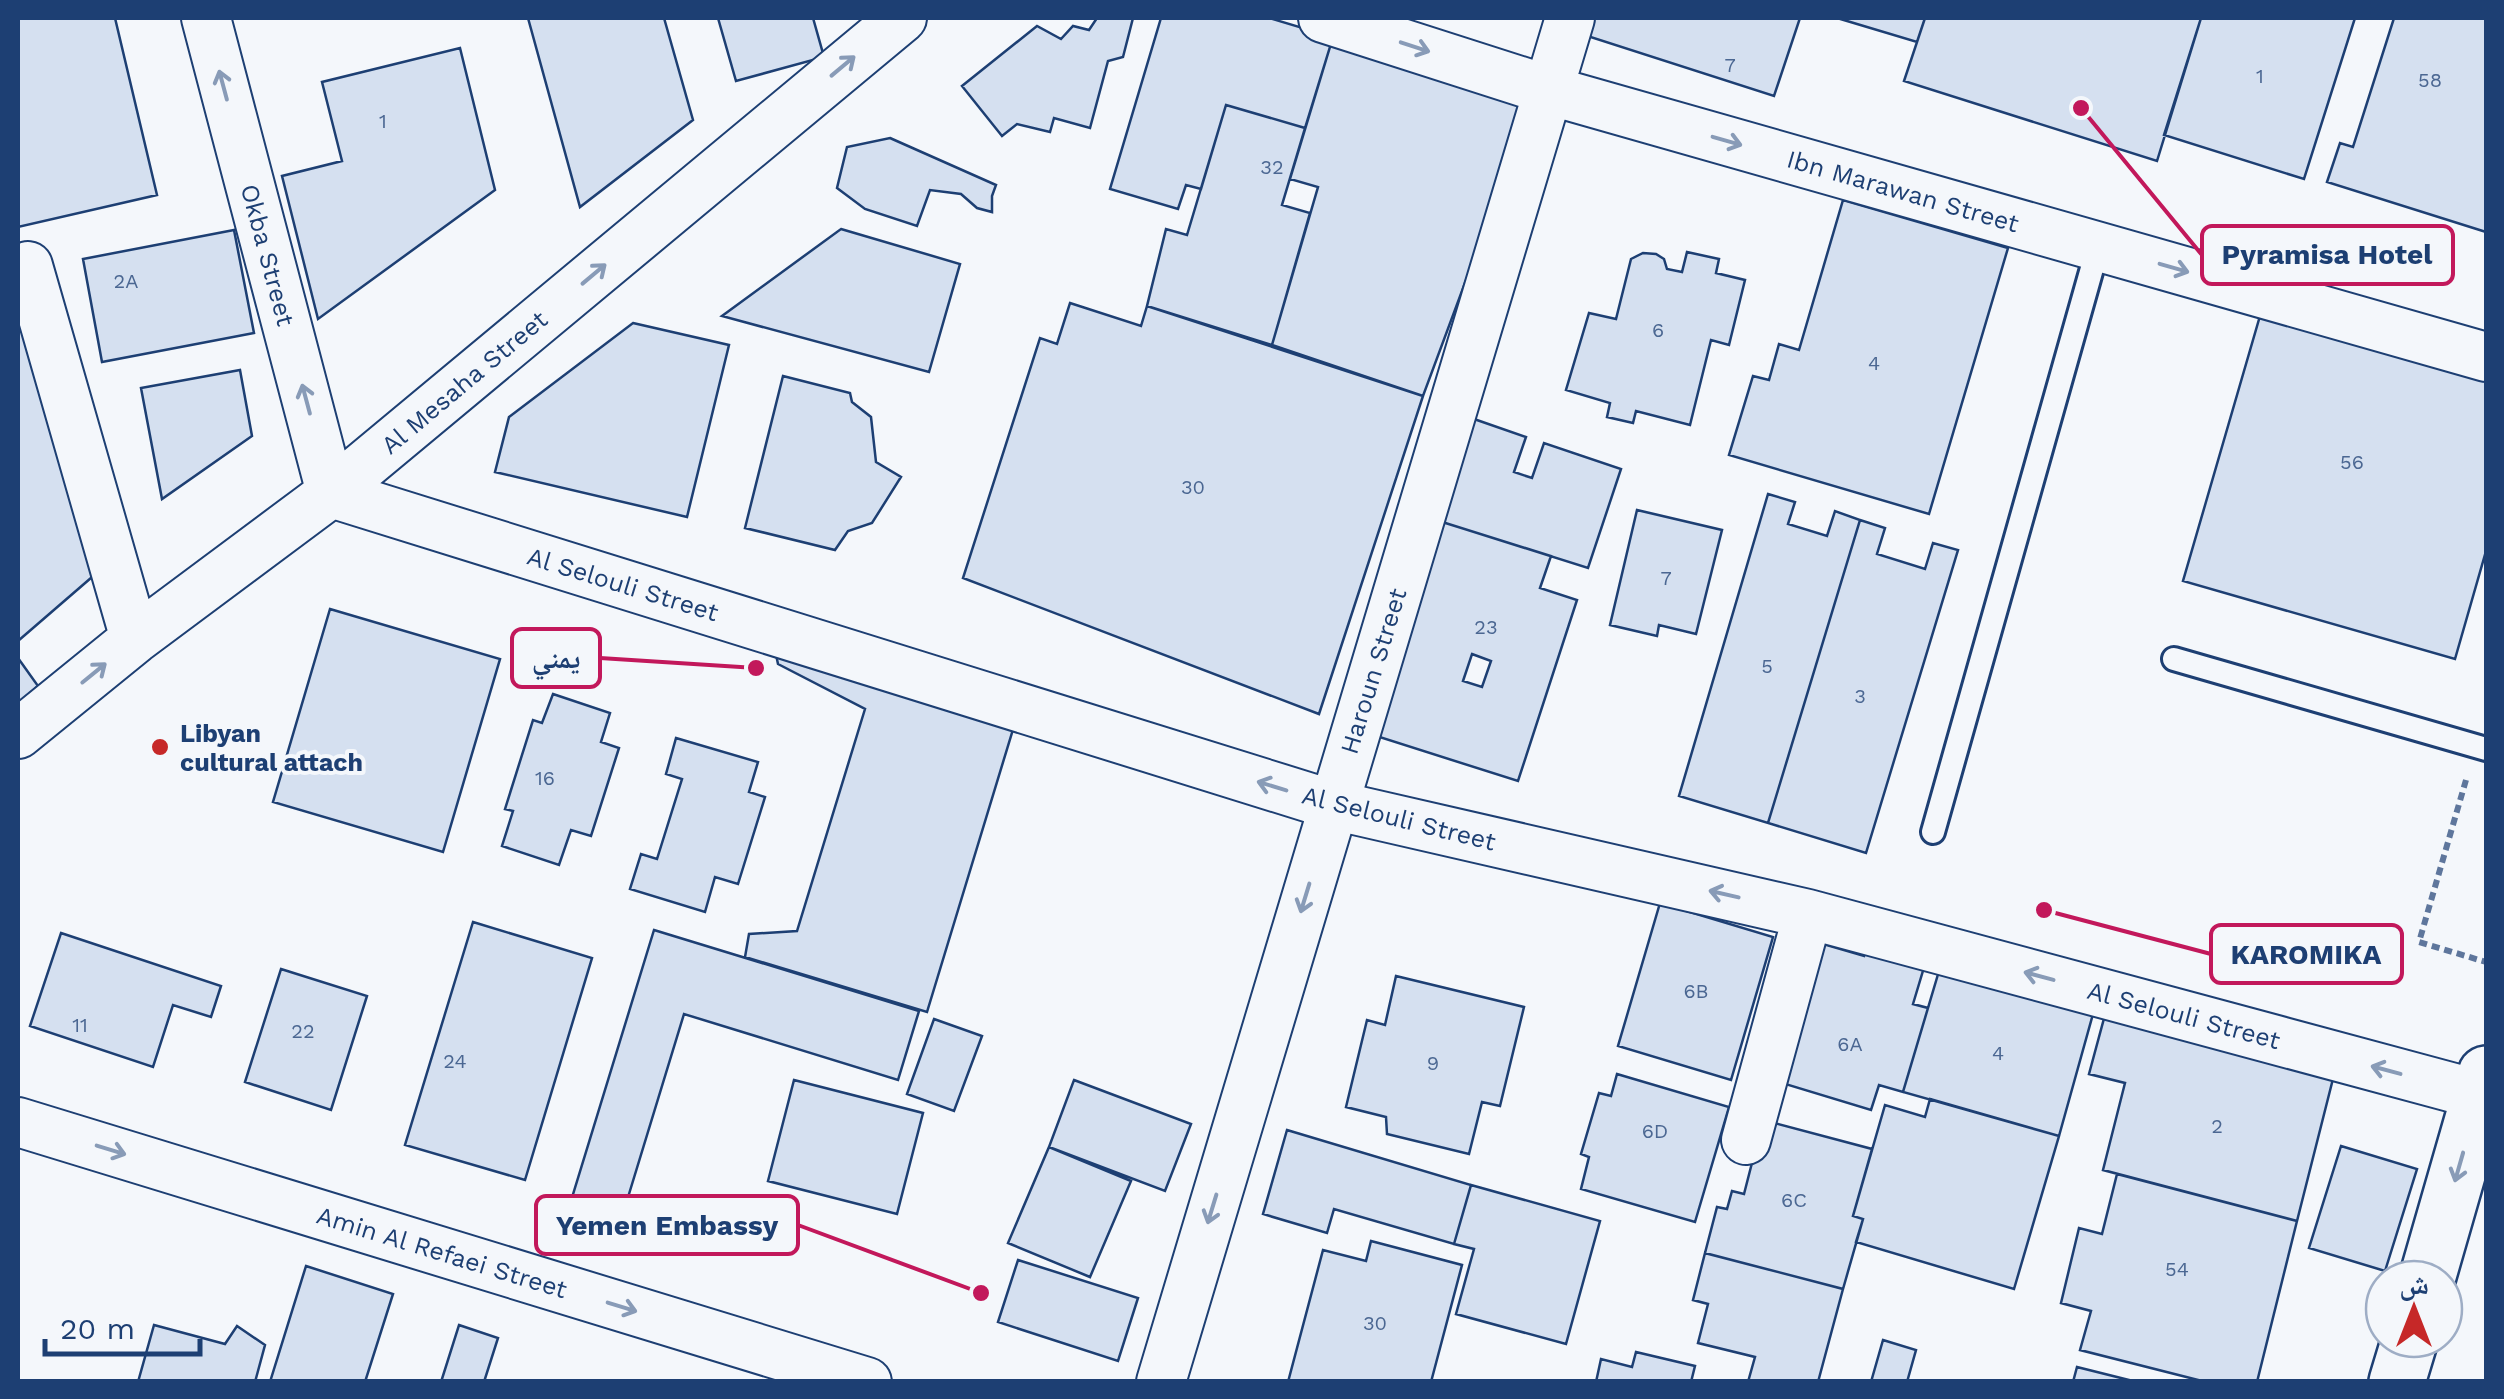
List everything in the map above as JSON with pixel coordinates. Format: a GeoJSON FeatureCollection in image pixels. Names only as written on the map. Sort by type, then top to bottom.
{"type":"FeatureCollection","features":[{"type":"Feature","properties":{"kind":"main road"},"geometry":{"type":"LineString","coordinates":[[2433,1259],[2484,1084]]}},
{"type":"Feature","properties":{"kind":"street","name":"Okba Street"},"geometry":{"type":"LineString","coordinates":[[206,18],[330,493]]}},
{"type":"Feature","properties":{"kind":"street","name":"Al Mesaha Street"},"geometry":{"type":"LineString","coordinates":[[18,734],[330,493],[902,18]]}},
{"type":"Feature","properties":{"kind":"street","name":"Ibn Marawan Street"},"geometry":{"type":"LineString","coordinates":[[1322,18],[1548,90],[2486,357]]}},
{"type":"Feature","properties":{"kind":"street","name":"Haroun Street"},"geometry":{"type":"LineString","coordinates":[[1161,1382],[1570,18]]}},
{"type":"Feature","properties":{"kind":"street"},"geometry":{"type":"LineString","coordinates":[[28,266],[135,640]]}},
{"type":"Feature","properties":{"kind":"street","name":"Al Selouli Street"},"geometry":{"type":"LineString","coordinates":[[330,493],[1333,804],[1808,914],[2484,1084]]}},
{"type":"Feature","properties":{"kind":"street"},"geometry":{"type":"LineString","coordinates":[[1746,1140],[1808,914]]}},
{"type":"Feature","properties":{"kind":"street","name":"Amin Al Refaei Street"},"geometry":{"type":"LineString","coordinates":[[18,1122],[866,1382]]}},
{"type":"Feature","properties":{"kind":"lane"},"geometry":{"type":"LineString","coordinates":[[1933,832],[2098,246]]}},
{"type":"Feature","properties":{"kind":"lane"},"geometry":{"type":"LineString","coordinates":[[2174,659],[2486,750]]}},
{"type":"Feature","properties":{"kind":"path"},"geometry":{"type":"LineString","coordinates":[[2470,768],[2419,942],[2486,962]]}},
{"type":"Feature","properties":{"kind":"building"},"geometry":{"type":"Polygon","coordinates":[[[18,18],[115,18],[157,195],[18,227],[18,18]]]}},
{"type":"Feature","properties":{"kind":"building"},"geometry":{"type":"Polygon","coordinates":[[[528,18],[664,18],[693,120],[580,207],[528,18]]]}},
{"type":"Feature","properties":{"kind":"building"},"geometry":{"type":"Polygon","coordinates":[[[718,18],[813,18],[824,57],[736,81],[718,18]]]}},
{"type":"Feature","properties":{"kind":"building"},"geometry":{"type":"Polygon","coordinates":[[[1097,18],[1133,18],[1123,57],[1108,61],[1090,128],[1054,118],[1050,132],[1017,124],[1002,136],[962,86],[1037,26],[1061,39],[1073,26],[1089,30],[1097,18]]]}},
{"type":"Feature","properties":{"kind":"building"},"geometry":{"type":"Polygon","coordinates":[[[1161,18],[1269,18],[1333,37],[1305,128],[1226,105],[1201,189],[1186,185],[1178,209],[1110,189],[1161,18]]]}},
{"type":"Feature","properties":{"kind":"building"},"geometry":{"type":"Polygon","coordinates":[[[1583,18],[1800,18],[1774,96],[1578,33],[1583,18]]]}},
{"type":"Feature","properties":{"kind":"building"},"geometry":{"type":"Polygon","coordinates":[[[1837,18],[1925,18],[1917,42],[1837,18]]]}},
{"type":"Feature","properties":{"kind":"building"},"geometry":{"type":"Polygon","coordinates":[[[1925,18],[2201,18],[2157,161],[1904,81],[1925,18]]]}},
{"type":"Feature","properties":{"kind":"building"},"geometry":{"type":"Polygon","coordinates":[[[2201,18],[2355,18],[2304,179],[2164,135],[2201,18]]]}},
{"type":"Feature","properties":{"kind":"building"},"geometry":{"type":"Polygon","coordinates":[[[2394,18],[2486,18],[2486,232],[2327,182],[2340,143],[2353,147],[2394,18]]]}},
{"type":"Feature","properties":{"kind":"building"},"geometry":{"type":"Polygon","coordinates":[[[1333,37],[1534,97],[1423,396],[1272,345],[1318,187],[1290,179],[1333,37]]]}},
{"type":"Feature","properties":{"kind":"building"},"geometry":{"type":"Polygon","coordinates":[[[460,48],[495,190],[318,319],[282,176],[342,161],[322,82],[460,48]]]}},
{"type":"Feature","properties":{"kind":"building"},"geometry":{"type":"Polygon","coordinates":[[[1226,105],[1305,128],[1282,205],[1310,213],[1272,345],[1147,306],[1166,229],[1187,235],[1226,105]]]}},
{"type":"Feature","properties":{"kind":"building"},"geometry":{"type":"Polygon","coordinates":[[[890,138],[996,185],[992,212],[977,208],[961,194],[930,190],[917,226],[865,209],[837,188],[847,147],[890,138]]]}},
{"type":"Feature","properties":{"kind":"building"},"geometry":{"type":"Polygon","coordinates":[[[1843,200],[2008,248],[1929,514],[1729,455],[1753,376],[1769,380],[1779,344],[1799,350],[1843,200]]]}},
{"type":"Feature","properties":{"kind":"building"},"geometry":{"type":"Polygon","coordinates":[[[841,229],[960,264],[929,372],[722,316],[841,229]]]}},
{"type":"Feature","properties":{"kind":"building"},"geometry":{"type":"Polygon","coordinates":[[[234,230],[254,333],[102,362],[83,259],[234,230]]]}},
{"type":"Feature","properties":{"kind":"building"},"geometry":{"type":"Polygon","coordinates":[[[1687,252],[1719,259],[1716,273],[1745,280],[1729,345],[1711,340],[1690,425],[1636,411],[1633,423],[1607,417],[1610,403],[1566,390],[1589,313],[1616,319],[1631,259],[1643,253],[1656,254],[1664,259],[1667,269],[1682,272],[1687,252]]]}},
{"type":"Feature","properties":{"kind":"building"},"geometry":{"type":"Polygon","coordinates":[[[1070,303],[1141,326],[1147,306],[1423,396],[1319,714],[963,578],[1040,338],[1057,344],[1070,303]]]}},
{"type":"Feature","properties":{"kind":"building"},"geometry":{"type":"Polygon","coordinates":[[[18,304],[99,571],[18,641],[18,304]]]}},
{"type":"Feature","properties":{"kind":"building"},"geometry":{"type":"Polygon","coordinates":[[[2262,309],[2486,374],[2486,551],[2455,659],[2183,581],[2262,309]]]}},
{"type":"Feature","properties":{"kind":"building"},"geometry":{"type":"Polygon","coordinates":[[[633,323],[729,345],[687,517],[495,472],[509,417],[633,323]]]}},
{"type":"Feature","properties":{"kind":"building"},"geometry":{"type":"Polygon","coordinates":[[[240,370],[252,436],[162,499],[141,388],[240,370]]]}},
{"type":"Feature","properties":{"kind":"building"},"geometry":{"type":"Polygon","coordinates":[[[783,376],[850,393],[852,402],[871,417],[876,462],[901,477],[872,523],[848,531],[835,550],[745,528],[783,376]]]}},
{"type":"Feature","properties":{"kind":"building"},"geometry":{"type":"Polygon","coordinates":[[[1474,419],[1526,437],[1514,472],[1532,478],[1544,443],[1621,469],[1588,568],[1439,521],[1474,419]]]}},
{"type":"Feature","properties":{"kind":"building"},"geometry":{"type":"Polygon","coordinates":[[[1768,494],[1795,502],[1788,524],[1827,536],[1835,511],[1860,520],[1768,823],[1679,796],[1768,494]]]}},
{"type":"Feature","properties":{"kind":"building"},"geometry":{"type":"Polygon","coordinates":[[[1637,510],[1722,530],[1696,634],[1659,625],[1657,636],[1610,625],[1637,510]]]}},
{"type":"Feature","properties":{"kind":"building"},"geometry":{"type":"Polygon","coordinates":[[[1860,520],[1885,528],[1877,554],[1925,569],[1933,543],[1958,550],[1866,853],[1768,823],[1860,520]]]}},
{"type":"Feature","properties":{"kind":"building"},"geometry":{"type":"Polygon","coordinates":[[[1439,521],[1551,556],[1540,588],[1577,600],[1518,781],[1370,734],[1439,521]],[[1472,654],[1463,681],[1482,687],[1491,661],[1472,654]]]}},
{"type":"Feature","properties":{"kind":"building"},"geometry":{"type":"Polygon","coordinates":[[[330,609],[500,659],[443,852],[273,802],[330,609]]]}},
{"type":"Feature","properties":{"kind":"building"},"geometry":{"type":"Polygon","coordinates":[[[772,636],[1018,713],[927,1012],[745,957],[749,934],[797,931],[865,709],[778,664],[772,636]]]}},
{"type":"Feature","properties":{"kind":"building"},"geometry":{"type":"Polygon","coordinates":[[[18,658],[38,686],[18,704],[18,658]]]}},
{"type":"Feature","properties":{"kind":"building"},"geometry":{"type":"Polygon","coordinates":[[[553,694],[610,713],[601,742],[619,748],[591,836],[571,830],[559,865],[502,846],[513,811],[505,809],[533,720],[542,723],[553,694]]]}},
{"type":"Feature","properties":{"kind":"building"},"geometry":{"type":"Polygon","coordinates":[[[676,738],[758,762],[749,792],[765,797],[738,884],[715,877],[705,912],[630,889],[641,854],[657,859],[682,779],[666,774],[676,738]]]}},
{"type":"Feature","properties":{"kind":"building"},"geometry":{"type":"Polygon","coordinates":[[[1660,903],[1773,937],[1731,1080],[1618,1046],[1660,903]]]}},
{"type":"Feature","properties":{"kind":"building"},"geometry":{"type":"Polygon","coordinates":[[[473,922],[592,958],[525,1180],[405,1145],[473,922]]]}},
{"type":"Feature","properties":{"kind":"building"},"geometry":{"type":"Polygon","coordinates":[[[654,930],[919,1011],[898,1080],[684,1014],[618,1230],[567,1214],[654,930]]]}},
{"type":"Feature","properties":{"kind":"building"},"geometry":{"type":"Polygon","coordinates":[[[61,933],[221,986],[211,1017],[173,1005],[153,1067],[30,1026],[61,933]]]}},
{"type":"Feature","properties":{"kind":"building"},"geometry":{"type":"Polygon","coordinates":[[[1813,941],[1864,956],[1866,946],[1925,964],[1913,1004],[1928,1008],[1903,1092],[1879,1085],[1871,1110],[1772,1080],[1813,941]]]}},
{"type":"Feature","properties":{"kind":"building"},"geometry":{"type":"Polygon","coordinates":[[[281,969],[367,996],[331,1110],[245,1082],[281,969]]]}},
{"type":"Feature","properties":{"kind":"building"},"geometry":{"type":"Polygon","coordinates":[[[1939,971],[2093,1014],[2059,1136],[1903,1092],[1939,971]]]}},
{"type":"Feature","properties":{"kind":"building"},"geometry":{"type":"Polygon","coordinates":[[[1396,976],[1524,1007],[1500,1106],[1482,1102],[1469,1154],[1387,1134],[1386,1117],[1346,1107],[1367,1020],[1385,1025],[1396,976]]]}},
{"type":"Feature","properties":{"kind":"building"},"geometry":{"type":"Polygon","coordinates":[[[2106,1011],[2337,1063],[2297,1221],[2103,1170],[2125,1083],[2089,1074],[2106,1011]]]}},
{"type":"Feature","properties":{"kind":"building"},"geometry":{"type":"Polygon","coordinates":[[[934,1019],[982,1036],[954,1111],[907,1094],[934,1019]]]}},
{"type":"Feature","properties":{"kind":"building"},"geometry":{"type":"Polygon","coordinates":[[[1617,1074],[1729,1107],[1695,1222],[1581,1189],[1589,1157],[1581,1154],[1599,1093],[1611,1096],[1617,1074]]]}},
{"type":"Feature","properties":{"kind":"building"},"geometry":{"type":"Polygon","coordinates":[[[794,1080],[923,1113],[897,1214],[768,1181],[794,1080]]]}},
{"type":"Feature","properties":{"kind":"building"},"geometry":{"type":"Polygon","coordinates":[[[1074,1080],[1191,1124],[1165,1191],[1049,1147],[1074,1080]]]}},
{"type":"Feature","properties":{"kind":"building"},"geometry":{"type":"Polygon","coordinates":[[[1930,1099],[2059,1136],[2014,1289],[1856,1242],[1863,1219],[1853,1216],[1885,1105],[1925,1117],[1930,1099]]]}},
{"type":"Feature","properties":{"kind":"building"},"geometry":{"type":"Polygon","coordinates":[[[1763,1120],[1872,1149],[1853,1216],[1863,1219],[1843,1289],[1705,1253],[1717,1207],[1727,1209],[1732,1191],[1744,1194],[1763,1120]]]}},
{"type":"Feature","properties":{"kind":"building"},"geometry":{"type":"Polygon","coordinates":[[[1287,1130],[1471,1185],[1454,1244],[1334,1209],[1327,1233],[1263,1214],[1287,1130]]]}},
{"type":"Feature","properties":{"kind":"building"},"geometry":{"type":"Polygon","coordinates":[[[2341,1146],[2417,1169],[2389,1259],[2364,1259],[2364,1265],[2309,1248],[2341,1146]]]}},
{"type":"Feature","properties":{"kind":"building"},"geometry":{"type":"Polygon","coordinates":[[[1049,1147],[1131,1181],[1090,1277],[1008,1243],[1049,1147]]]}},
{"type":"Feature","properties":{"kind":"building"},"geometry":{"type":"Polygon","coordinates":[[[2117,1174],[2297,1221],[2257,1382],[2206,1382],[2080,1350],[2091,1311],[2061,1303],[2079,1228],[2102,1234],[2117,1174]]]}},
{"type":"Feature","properties":{"kind":"building"},"geometry":{"type":"Polygon","coordinates":[[[1471,1185],[1600,1221],[1566,1344],[1456,1314],[1474,1249],[1454,1244],[1471,1185]]]}},
{"type":"Feature","properties":{"kind":"building"},"geometry":{"type":"Polygon","coordinates":[[[1371,1241],[1462,1265],[1431,1382],[1288,1382],[1323,1250],[1366,1261],[1371,1241]]]}},
{"type":"Feature","properties":{"kind":"building"},"geometry":{"type":"Polygon","coordinates":[[[1705,1253],[1843,1289],[1818,1382],[1748,1382],[1755,1357],[1698,1343],[1708,1304],[1693,1300],[1705,1253]]]}},
{"type":"Feature","properties":{"kind":"building"},"geometry":{"type":"Polygon","coordinates":[[[1018,1260],[1138,1298],[1118,1361],[998,1322],[1018,1260]]]}},
{"type":"Feature","properties":{"kind":"building"},"geometry":{"type":"Polygon","coordinates":[[[306,1266],[393,1294],[365,1382],[270,1382],[306,1266]]]}},
{"type":"Feature","properties":{"kind":"building"},"geometry":{"type":"Polygon","coordinates":[[[154,1325],[225,1344],[237,1326],[265,1345],[255,1382],[138,1382],[154,1325]]]}},
{"type":"Feature","properties":{"kind":"building"},"geometry":{"type":"Polygon","coordinates":[[[459,1325],[498,1338],[484,1382],[441,1382],[459,1325]]]}},
{"type":"Feature","properties":{"kind":"building"},"geometry":{"type":"Polygon","coordinates":[[[1883,1340],[1916,1350],[1907,1382],[1871,1382],[1883,1340]]]}},
{"type":"Feature","properties":{"kind":"building"},"geometry":{"type":"Polygon","coordinates":[[[1636,1352],[1695,1366],[1691,1382],[1596,1382],[1601,1359],[1632,1367],[1636,1352]]]}},
{"type":"Feature","properties":{"kind":"building"},"geometry":{"type":"Polygon","coordinates":[[[2077,1367],[2137,1382],[2073,1382],[2077,1367]]]}},
{"type":"Feature","properties":{"kind":"place","name":"Pyramisa Hotel"},"geometry":{"type":"Point","coordinates":[2081,108]}},
{"type":"Feature","properties":{"kind":"place","name":"يمني"},"geometry":{"type":"Point","coordinates":[756,668]}},
{"type":"Feature","properties":{"kind":"place","name":"Libyan cultural attach"},"geometry":{"type":"Point","coordinates":[160,747]}},
{"type":"Feature","properties":{"kind":"place","name":"KAROMIKA"},"geometry":{"type":"Point","coordinates":[2044,910]}},
{"type":"Feature","properties":{"kind":"place","name":"Yemen Embassy"},"geometry":{"type":"Point","coordinates":[981,1293]}}]}
